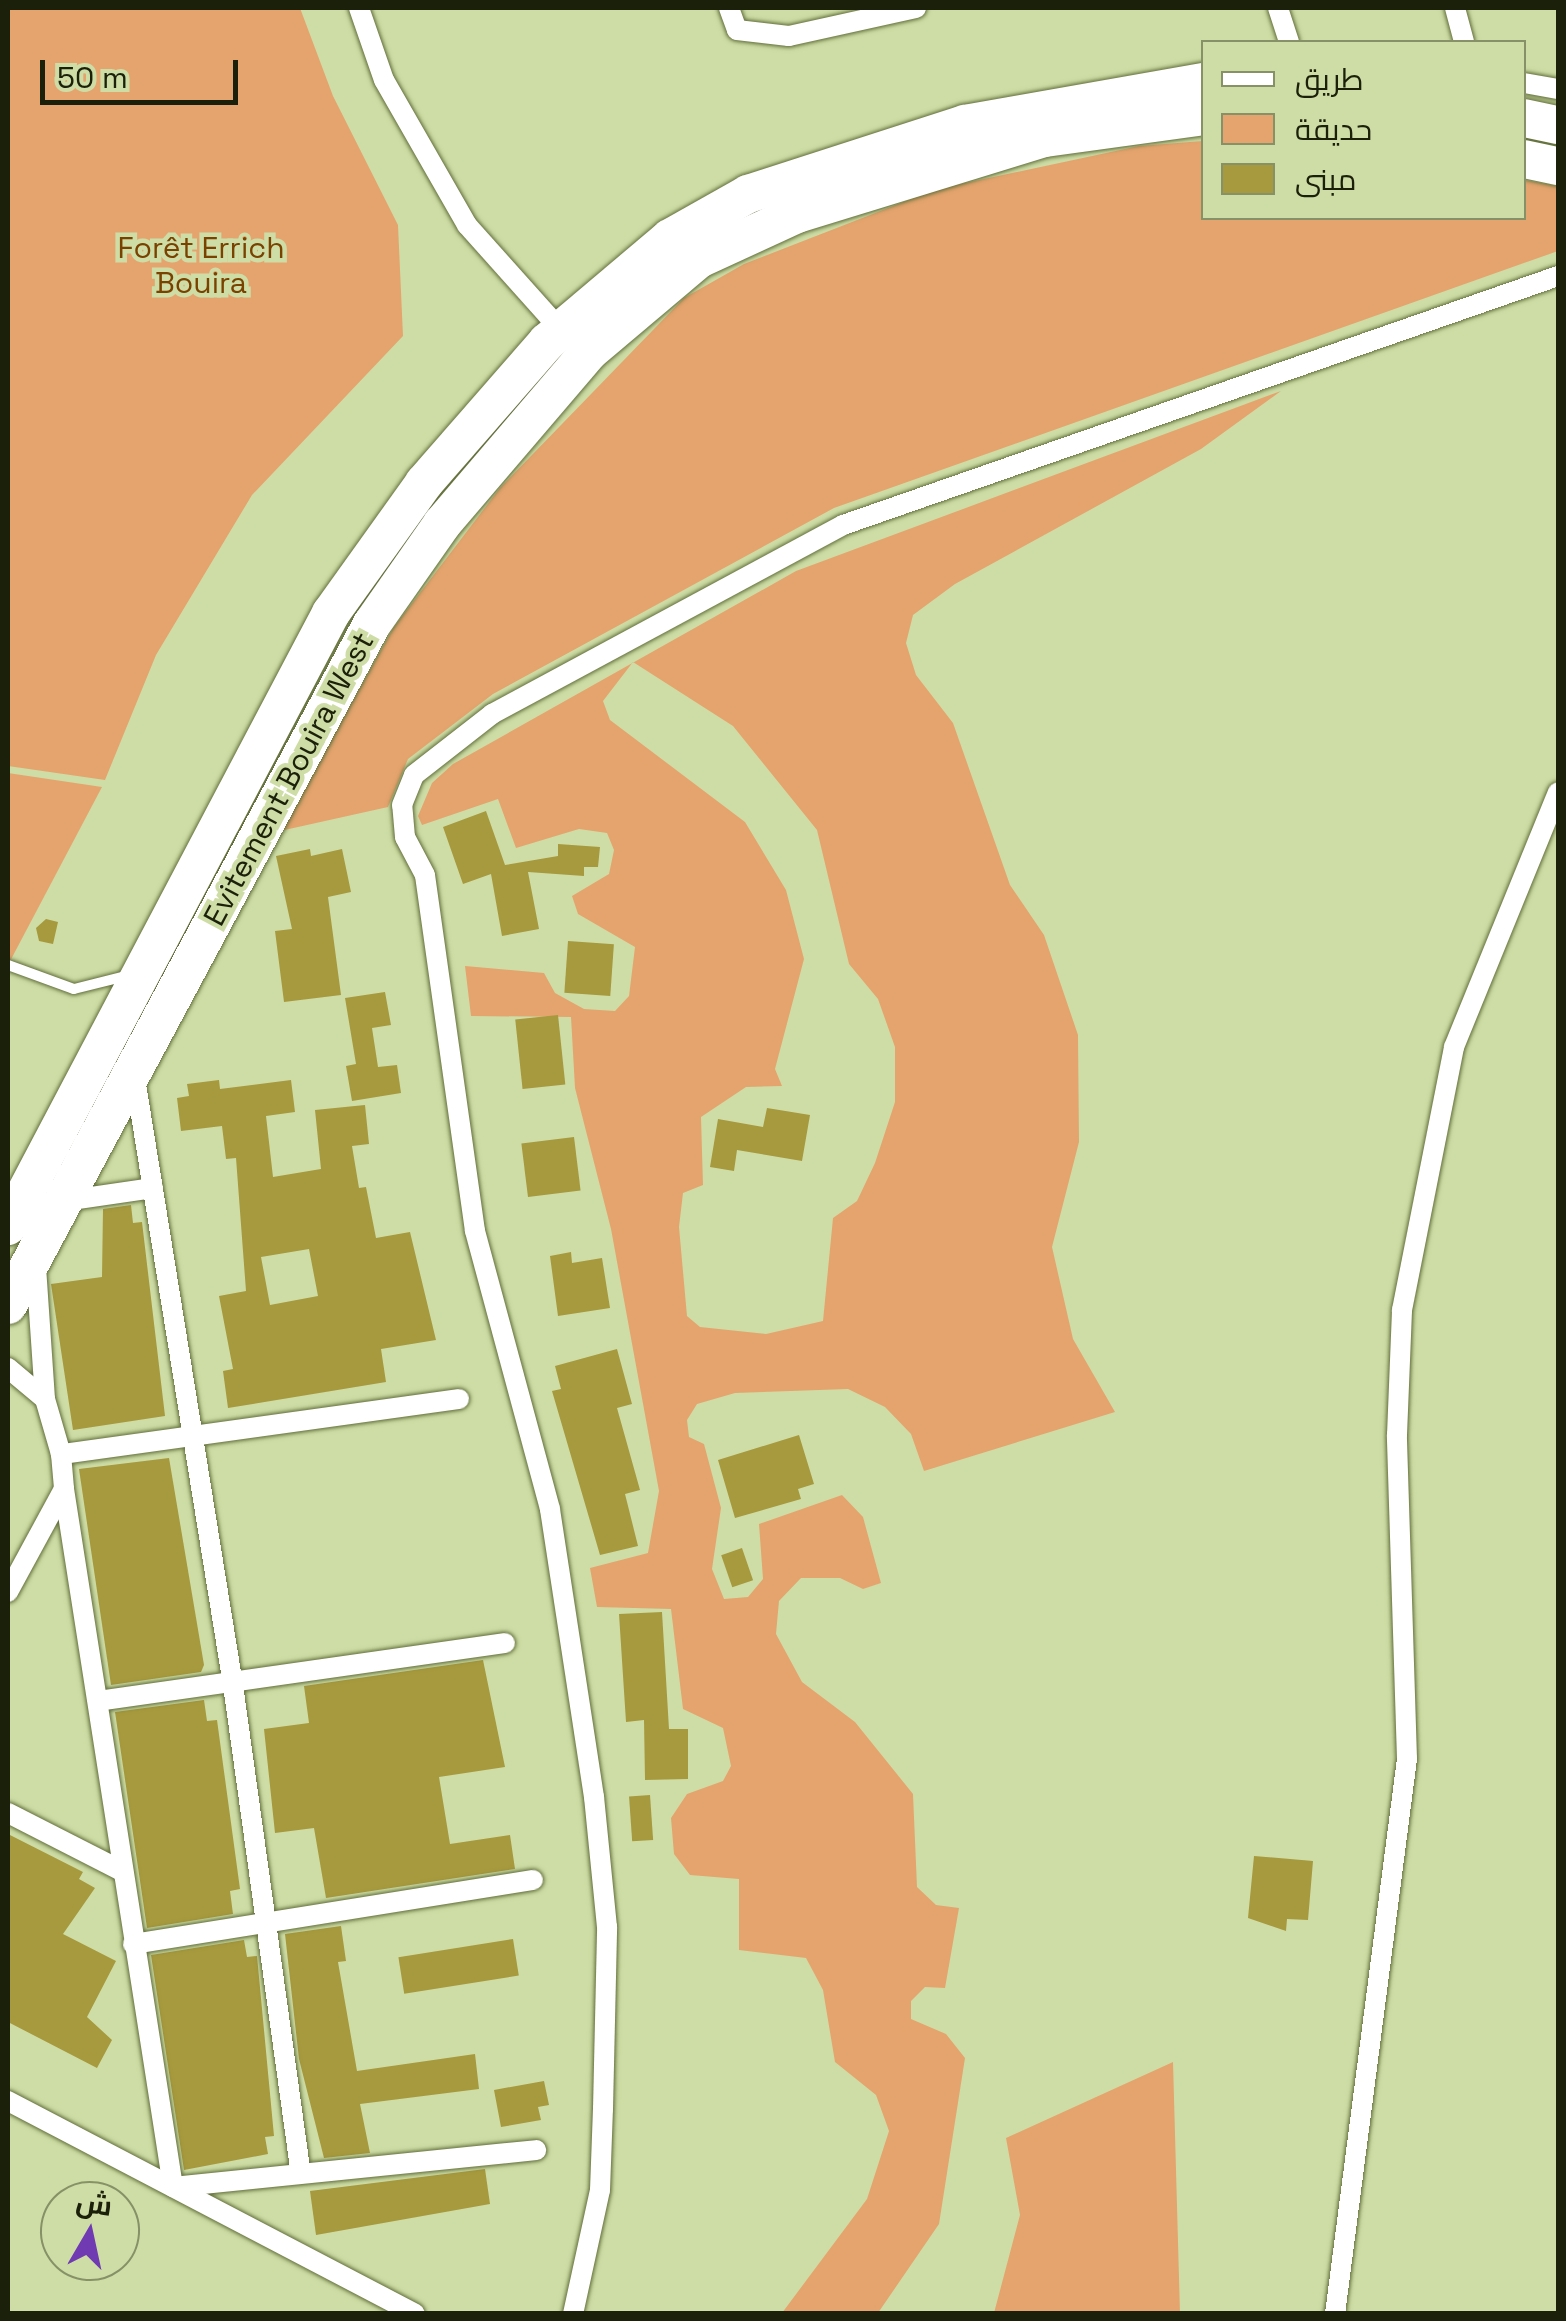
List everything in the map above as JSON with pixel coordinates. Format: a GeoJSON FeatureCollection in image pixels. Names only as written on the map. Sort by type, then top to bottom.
{"type":"FeatureCollection","features":[{"type":"Feature","properties":{"kind":"highway","name":"Evitement Bouira West"},"geometry":{"type":"LineString","coordinates":[[8,1226],[332,613],[424,483],[560,330],[670,238],[748,194],[965,124],[1201,83]]}},
{"type":"Feature","properties":{"kind":"highway","name":"Evitement Bouira West"},"geometry":{"type":"LineString","coordinates":[[8,1305],[372,624],[442,524],[590,351],[660,287],[699,259],[797,214],[971,157],[1044,138],[1201,116]]}},
{"type":"Feature","properties":{"kind":"highway"},"geometry":{"type":"LineString","coordinates":[[1526,118],[1558,125]]}},
{"type":"Feature","properties":{"kind":"highway"},"geometry":{"type":"LineString","coordinates":[[1526,158],[1558,166]]}},
{"type":"Feature","properties":{"kind":"street"},"geometry":{"type":"LineString","coordinates":[[359,8],[384,80],[467,225],[560,330]]}},
{"type":"Feature","properties":{"kind":"street"},"geometry":{"type":"LineString","coordinates":[[730,8],[736,30],[814,36],[916,8]]}},
{"type":"Feature","properties":{"kind":"street"},"geometry":{"type":"LineString","coordinates":[[1278,8],[1287,40]]}},
{"type":"Feature","properties":{"kind":"street"},"geometry":{"type":"LineString","coordinates":[[1456,8],[1464,40]]}},
{"type":"Feature","properties":{"kind":"street"},"geometry":{"type":"LineString","coordinates":[[1526,84],[1558,89]]}},
{"type":"Feature","properties":{"kind":"street"},"geometry":{"type":"LineString","coordinates":[[573,2314],[600,2190],[607,1927],[596,1816],[550,1508],[475,1230],[425,875],[405,837],[402,805],[414,775],[492,714],[844,525],[1558,276]]}},
{"type":"Feature","properties":{"kind":"street"},"geometry":{"type":"LineString","coordinates":[[1336,2314],[1407,1759],[1397,1436],[1402,1310],[1454,1047],[1558,792]]}},
{"type":"Feature","properties":{"kind":"street"},"geometry":{"type":"LineString","coordinates":[[134,1072],[234,1685],[301,2173]]}},
{"type":"Feature","properties":{"kind":"street"},"geometry":{"type":"LineString","coordinates":[[64,1201],[154,1188]]}},
{"type":"Feature","properties":{"kind":"street"},"geometry":{"type":"LineString","coordinates":[[40,1244],[34,1280],[45,1399],[61,1454],[120,1870],[173,2187]]}},
{"type":"Feature","properties":{"kind":"street"},"geometry":{"type":"LineString","coordinates":[[8,1368],[45,1399]]}},
{"type":"Feature","properties":{"kind":"street"},"geometry":{"type":"LineString","coordinates":[[61,1454],[459,1399]]}},
{"type":"Feature","properties":{"kind":"street"},"geometry":{"type":"LineString","coordinates":[[8,1592],[64,1489]]}},
{"type":"Feature","properties":{"kind":"street"},"geometry":{"type":"LineString","coordinates":[[98,1701],[506,1644]]}},
{"type":"Feature","properties":{"kind":"street"},"geometry":{"type":"LineString","coordinates":[[8,1812],[120,1870]]}},
{"type":"Feature","properties":{"kind":"street"},"geometry":{"type":"LineString","coordinates":[[133,1944],[533,1880]]}},
{"type":"Feature","properties":{"kind":"street"},"geometry":{"type":"LineString","coordinates":[[8,2101],[415,2314]]}},
{"type":"Feature","properties":{"kind":"street"},"geometry":{"type":"LineString","coordinates":[[173,2187],[536,2150]]}},
{"type":"Feature","properties":{"kind":"lane"},"geometry":{"type":"LineString","coordinates":[[8,965],[74,988],[101,988],[148,962]]}},
{"type":"Feature","properties":{"kind":"green space","name":"Forêt Errich Bouira"},"geometry":{"type":"Polygon","coordinates":[[[8,8],[300,8],[333,96],[398,225],[403,336],[252,495],[156,655],[105,780],[8,766],[8,8]]]}},
{"type":"Feature","properties":{"kind":"green space"},"geometry":{"type":"Polygon","coordinates":[[[1201,141],[1201,220],[1526,220],[1526,180],[1558,186],[1558,251],[834,508],[493,694],[408,759],[388,807],[280,831],[394,627],[500,488],[684,298],[744,264],[937,189],[1139,146],[1201,141]]]}},
{"type":"Feature","properties":{"kind":"green space"},"geometry":{"type":"Polygon","coordinates":[[[1281,391],[1201,449],[955,584],[913,615],[906,643],[916,675],[953,723],[1010,885],[1044,935],[1078,1035],[1079,1142],[1052,1247],[1073,1339],[1115,1412],[924,1471],[911,1434],[885,1407],[848,1389],[735,1393],[697,1404],[687,1420],[689,1437],[704,1444],[721,1508],[712,1569],[724,1599],[748,1597],[763,1579],[759,1524],[842,1495],[863,1517],[881,1583],[863,1589],[840,1578],[801,1578],[779,1601],[776,1634],[802,1682],[855,1722],[913,1794],[917,1887],[936,1905],[959,1908],[945,1988],[925,1987],[911,2001],[911,2019],[946,2034],[965,2058],[939,2224],[878,2313],[782,2313],[867,2199],[889,2131],[876,2095],[835,2062],[823,1990],[806,1958],[739,1950],[739,1879],[690,1875],[674,1854],[671,1818],[687,1794],[723,1781],[731,1766],[723,1728],[683,1709],[671,1609],[597,1607],[590,1568],[648,1553],[659,1491],[611,1229],[575,1088],[571,1017],[471,1016],[465,966],[544,973],[555,993],[584,1009],[615,1011],[629,996],[635,947],[578,914],[572,896],[609,874],[614,850],[607,833],[579,829],[516,848],[498,799],[422,825],[418,816],[432,783],[453,764],[632,663],[603,701],[610,720],[745,822],[786,890],[804,959],[775,1069],[782,1086],[746,1087],[701,1117],[703,1185],[683,1193],[679,1227],[687,1316],[700,1327],[766,1334],[823,1321],[833,1218],[857,1201],[875,1163],[895,1102],[895,1047],[878,999],[849,964],[817,830],[733,726],[634,662],[796,571],[1281,391]]]}},
{"type":"Feature","properties":{"kind":"green space"},"geometry":{"type":"Polygon","coordinates":[[[8,773],[102,787],[8,965],[8,773]]]}},
{"type":"Feature","properties":{"kind":"green space"},"geometry":{"type":"Polygon","coordinates":[[[1173,2062],[1180,2313],[994,2313],[1020,2215],[1006,2138],[1173,2062]]]}},
{"type":"Feature","properties":{"kind":"building"},"geometry":{"type":"Polygon","coordinates":[[[486,811],[505,865],[558,856],[558,844],[600,847],[598,867],[584,867],[584,876],[528,872],[539,929],[502,936],[491,874],[463,884],[443,827],[486,811]]]}},
{"type":"Feature","properties":{"kind":"building"},"geometry":{"type":"Polygon","coordinates":[[[310,849],[311,856],[342,849],[351,892],[328,897],[341,995],[284,1002],[275,931],[292,929],[276,856],[310,849]]]}},
{"type":"Feature","properties":{"kind":"building"},"geometry":{"type":"Polygon","coordinates":[[[46,919],[58,922],[53,944],[39,941],[36,928],[46,919]]]}},
{"type":"Feature","properties":{"kind":"building"},"geometry":{"type":"Polygon","coordinates":[[[568,941],[614,944],[610,996],[564,993],[568,941]]]}},
{"type":"Feature","properties":{"kind":"building"},"geometry":{"type":"Polygon","coordinates":[[[385,992],[391,1025],[372,1028],[378,1067],[397,1065],[401,1093],[352,1101],[346,1066],[356,1064],[345,998],[385,992]]]}},
{"type":"Feature","properties":{"kind":"building"},"geometry":{"type":"Polygon","coordinates":[[[558,1015],[565,1085],[523,1089],[515,1019],[558,1015]]]}},
{"type":"Feature","properties":{"kind":"building"},"geometry":{"type":"Polygon","coordinates":[[[219,1080],[220,1089],[291,1080],[295,1112],[266,1116],[273,1177],[321,1169],[315,1110],[365,1105],[369,1144],[352,1146],[359,1188],[366,1187],[376,1238],[410,1232],[436,1340],[381,1349],[386,1382],[228,1408],[223,1371],[233,1369],[219,1296],[246,1291],[236,1158],[226,1159],[222,1126],[181,1131],[177,1098],[189,1096],[187,1084],[219,1080]],[[309,1249],[261,1257],[270,1305],[318,1296],[309,1249]]]}},
{"type":"Feature","properties":{"kind":"building"},"geometry":{"type":"Polygon","coordinates":[[[767,1108],[810,1115],[802,1161],[737,1150],[734,1171],[710,1167],[718,1119],[763,1127],[767,1108]]]}},
{"type":"Feature","properties":{"kind":"building"},"geometry":{"type":"Polygon","coordinates":[[[574,1137],[581,1191],[528,1197],[521,1143],[574,1137]]]}},
{"type":"Feature","properties":{"kind":"building"},"geometry":{"type":"Polygon","coordinates":[[[131,1205],[133,1223],[142,1222],[165,1416],[73,1430],[51,1284],[102,1277],[103,1209],[131,1205]]]}},
{"type":"Feature","properties":{"kind":"building"},"geometry":{"type":"Polygon","coordinates":[[[571,1252],[572,1263],[602,1258],[610,1308],[558,1316],[550,1256],[571,1252]]]}},
{"type":"Feature","properties":{"kind":"building"},"geometry":{"type":"Polygon","coordinates":[[[617,1349],[632,1404],[617,1408],[640,1490],[625,1494],[638,1546],[600,1555],[552,1391],[561,1389],[555,1366],[617,1349]]]}},
{"type":"Feature","properties":{"kind":"building"},"geometry":{"type":"Polygon","coordinates":[[[799,1435],[814,1484],[798,1489],[801,1499],[735,1518],[718,1460],[799,1435]]]}},
{"type":"Feature","properties":{"kind":"building"},"geometry":{"type":"Polygon","coordinates":[[[169,1458],[204,1665],[201,1672],[111,1685],[79,1469],[169,1458]]]}},
{"type":"Feature","properties":{"kind":"building"},"geometry":{"type":"Polygon","coordinates":[[[742,1548],[753,1580],[732,1587],[721,1555],[742,1548]]]}},
{"type":"Feature","properties":{"kind":"building"},"geometry":{"type":"Polygon","coordinates":[[[662,1612],[669,1729],[688,1729],[688,1779],[645,1780],[644,1720],[626,1722],[619,1614],[662,1612]]]}},
{"type":"Feature","properties":{"kind":"building"},"geometry":{"type":"Polygon","coordinates":[[[483,1660],[505,1767],[439,1777],[450,1844],[510,1835],[515,1869],[326,1898],[314,1828],[275,1833],[264,1729],[309,1723],[304,1686],[483,1660]]]}},
{"type":"Feature","properties":{"kind":"building"},"geometry":{"type":"Polygon","coordinates":[[[204,1700],[207,1721],[217,1720],[240,1889],[230,1891],[233,1914],[147,1928],[115,1712],[204,1700]]]}},
{"type":"Feature","properties":{"kind":"building"},"geometry":{"type":"Polygon","coordinates":[[[650,1795],[653,1840],[632,1841],[629,1796],[650,1795]]]}},
{"type":"Feature","properties":{"kind":"building"},"geometry":{"type":"Polygon","coordinates":[[[8,1834],[83,1872],[79,1879],[95,1888],[63,1934],[116,1961],[87,2017],[112,2040],[97,2068],[8,2022],[8,1834]]]}},
{"type":"Feature","properties":{"kind":"building"},"geometry":{"type":"Polygon","coordinates":[[[1254,1856],[1313,1861],[1308,1920],[1287,1919],[1286,1931],[1248,1918],[1254,1856]]]}},
{"type":"Feature","properties":{"kind":"building"},"geometry":{"type":"Polygon","coordinates":[[[341,1926],[346,1961],[338,1962],[357,2071],[475,2054],[479,2089],[360,2104],[370,2153],[324,2158],[299,2059],[285,1934],[341,1926]]]}},
{"type":"Feature","properties":{"kind":"building"},"geometry":{"type":"Polygon","coordinates":[[[513,1939],[519,1976],[404,1994],[398,1957],[513,1939]]]}},
{"type":"Feature","properties":{"kind":"building"},"geometry":{"type":"Polygon","coordinates":[[[244,1940],[247,1957],[257,1956],[274,2136],[265,2137],[268,2154],[184,2170],[151,1955],[244,1940]]]}},
{"type":"Feature","properties":{"kind":"building"},"geometry":{"type":"Polygon","coordinates":[[[544,2081],[549,2105],[538,2107],[541,2120],[501,2127],[494,2090],[544,2081]]]}},
{"type":"Feature","properties":{"kind":"building"},"geometry":{"type":"Polygon","coordinates":[[[485,2169],[490,2204],[316,2235],[310,2191],[485,2169]]]}}]}
